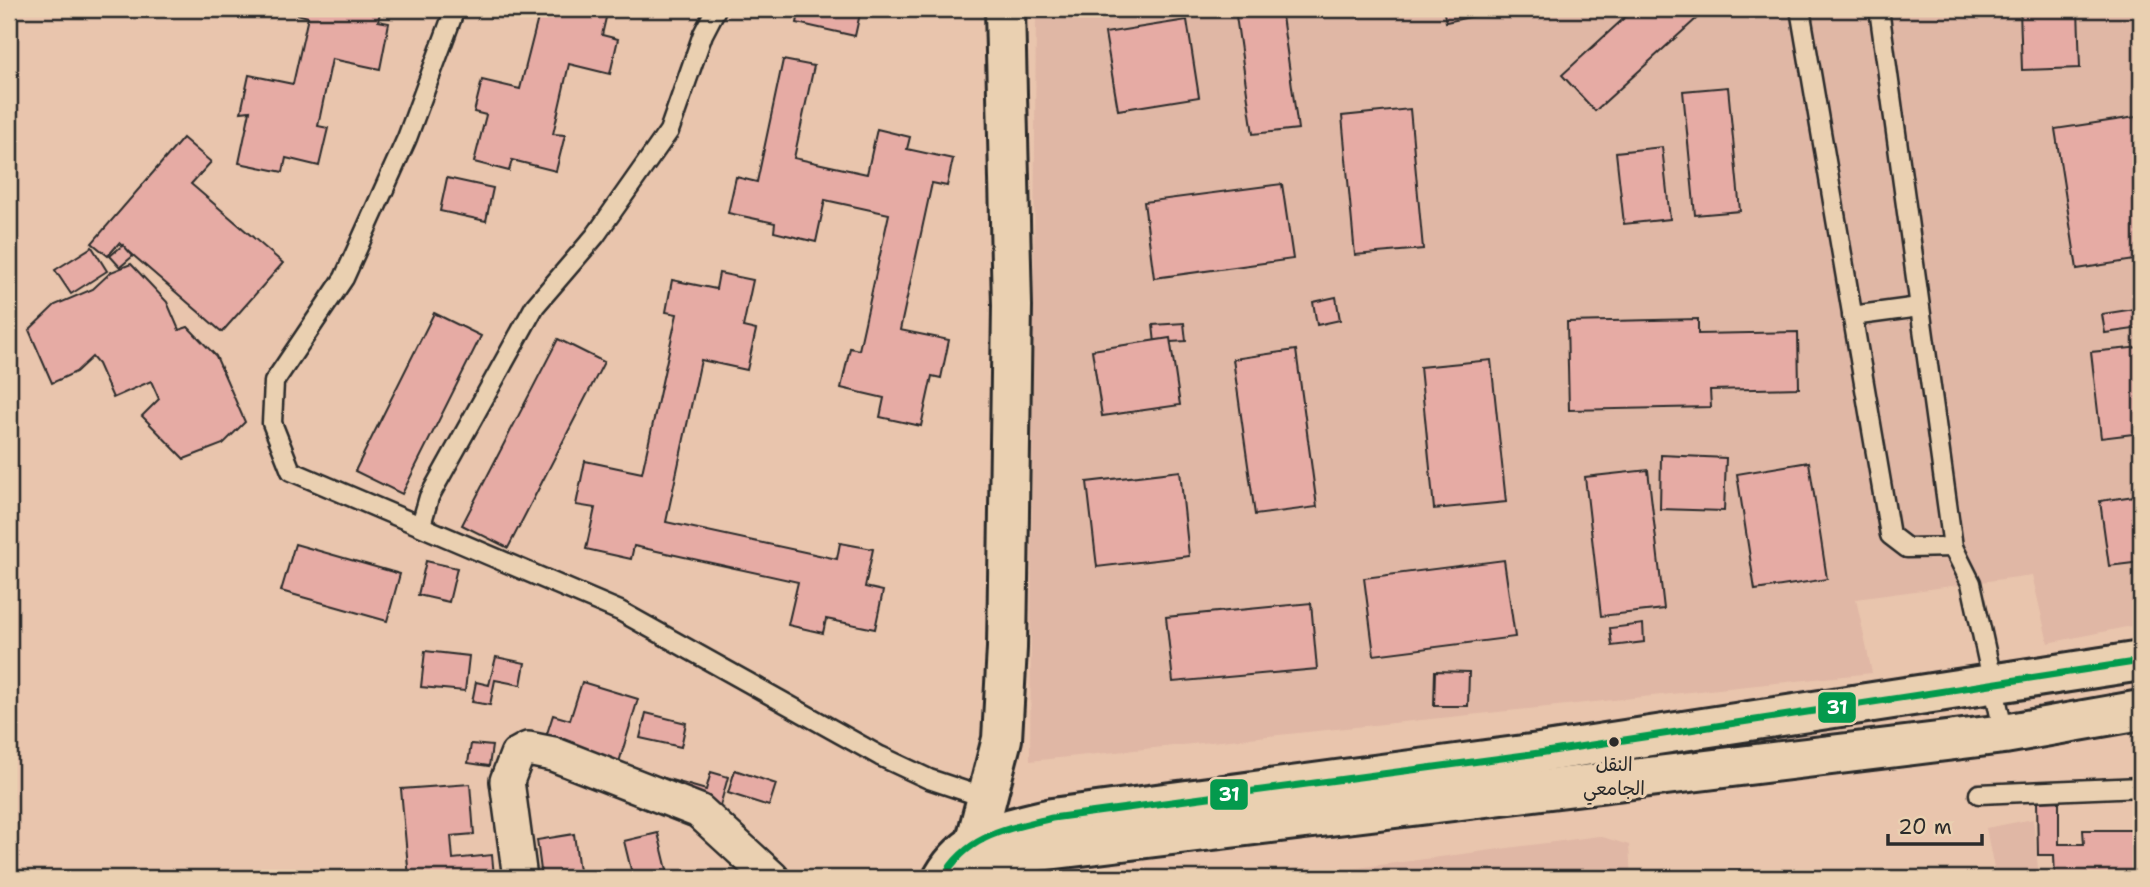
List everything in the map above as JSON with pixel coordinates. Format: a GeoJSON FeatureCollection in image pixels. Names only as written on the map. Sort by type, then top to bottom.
{"type":"FeatureCollection","features":[{"type":"Feature","properties":{"kind":"main road"},"geometry":{"type":"LineString","coordinates":[[972,866],[986,797],[1002,739],[1007,635],[1012,306],[1005,9]]}},
{"type":"Feature","properties":{"kind":"main road"},"geometry":{"type":"LineString","coordinates":[[972,866],[990,833],[1052,818],[1539,753],[2141,661]]}},
{"type":"Feature","properties":{"kind":"main road"},"geometry":{"type":"LineString","coordinates":[[943,878],[949,867],[993,864],[1023,853],[1135,837],[2004,734],[2141,710]]}},
{"type":"Feature","properties":{"kind":"street"},"geometry":{"type":"LineString","coordinates":[[520,878],[507,782],[517,755],[528,749],[553,754],[699,811],[772,878]]}},
{"type":"Feature","properties":{"kind":"lane"},"geometry":{"type":"LineString","coordinates":[[455,9],[407,138],[344,278],[274,382],[272,423],[291,471],[620,611],[880,756],[929,779],[986,797]]}},
{"type":"Feature","properties":{"kind":"lane"},"geometry":{"type":"LineString","coordinates":[[421,525],[429,497],[535,306],[595,236],[669,131],[703,34],[716,9]]}},
{"type":"Feature","properties":{"kind":"lane"},"geometry":{"type":"LineString","coordinates":[[1800,9],[1890,535],[1907,548],[1953,547]]}},
{"type":"Feature","properties":{"kind":"lane"},"geometry":{"type":"LineString","coordinates":[[1879,9],[1953,547],[1971,583],[2004,734]]}},
{"type":"Feature","properties":{"kind":"lane"},"geometry":{"type":"LineString","coordinates":[[1852,316],[1919,307]]}},
{"type":"Feature","properties":{"kind":"lane"},"geometry":{"type":"LineString","coordinates":[[1979,794],[2141,787]]}},
{"type":"Feature","properties":{"kind":"shaded area"},"geometry":{"type":"Polygon","coordinates":[[[1036,9],[2141,9],[2141,624],[2048,643],[2032,575],[1856,599],[1872,673],[1030,761],[1036,9]]]}},
{"type":"Feature","properties":{"kind":"shaded area"},"geometry":{"type":"Polygon","coordinates":[[[2033,819],[2039,878],[1996,878],[1986,828],[2033,819]]]}},
{"type":"Feature","properties":{"kind":"shaded area"},"geometry":{"type":"Polygon","coordinates":[[[1599,836],[1629,845],[1631,878],[1282,878],[1599,836]]]}},
{"type":"Feature","properties":{"kind":"building"},"geometry":{"type":"Polygon","coordinates":[[[298,9],[381,9],[378,21],[389,23],[380,69],[332,59],[318,126],[328,128],[319,166],[286,158],[283,172],[239,163],[250,111],[241,112],[249,75],[293,84],[308,17],[297,14],[298,9]]]}},
{"type":"Feature","properties":{"kind":"building"},"geometry":{"type":"Polygon","coordinates":[[[530,9],[608,9],[602,35],[618,39],[610,74],[569,64],[553,134],[565,135],[556,171],[512,160],[509,171],[474,162],[486,115],[474,112],[482,80],[520,89],[538,18],[528,18],[530,9]]]}},
{"type":"Feature","properties":{"kind":"building"},"geometry":{"type":"Polygon","coordinates":[[[800,9],[861,9],[855,36],[797,23],[800,9]]]}},
{"type":"Feature","properties":{"kind":"building"},"geometry":{"type":"Polygon","coordinates":[[[1235,9],[1281,9],[1298,129],[1253,134],[1235,9]]]}},
{"type":"Feature","properties":{"kind":"building"},"geometry":{"type":"Polygon","coordinates":[[[1443,9],[1478,9],[1479,15],[1446,22],[1443,9]]]}},
{"type":"Feature","properties":{"kind":"building"},"geometry":{"type":"Polygon","coordinates":[[[1634,9],[1707,9],[1595,111],[1562,75],[1634,9]]]}},
{"type":"Feature","properties":{"kind":"building"},"geometry":{"type":"Polygon","coordinates":[[[2020,9],[2078,9],[2080,68],[2022,70],[2020,9]]]}},
{"type":"Feature","properties":{"kind":"building"},"geometry":{"type":"Polygon","coordinates":[[[1187,20],[1199,97],[1118,110],[1105,33],[1187,20]]]}},
{"type":"Feature","properties":{"kind":"building"},"geometry":{"type":"Polygon","coordinates":[[[783,60],[814,66],[794,158],[867,174],[877,129],[910,137],[907,149],[953,159],[947,186],[932,183],[900,330],[949,340],[941,378],[932,376],[921,426],[880,417],[884,398],[841,388],[850,348],[859,350],[889,214],[825,200],[816,242],[774,232],[775,223],[728,213],[736,177],[757,182],[783,60]]]}},
{"type":"Feature","properties":{"kind":"building"},"geometry":{"type":"Polygon","coordinates":[[[1728,87],[1740,211],[1695,215],[1683,91],[1728,87]]]}},
{"type":"Feature","properties":{"kind":"building"},"geometry":{"type":"Polygon","coordinates":[[[1410,109],[1423,249],[1355,255],[1342,116],[1410,109]]]}},
{"type":"Feature","properties":{"kind":"building"},"geometry":{"type":"Polygon","coordinates":[[[2136,117],[2141,149],[2141,259],[2077,269],[2055,129],[2136,117]]]}},
{"type":"Feature","properties":{"kind":"building"},"geometry":{"type":"Polygon","coordinates":[[[183,138],[211,162],[191,184],[283,263],[222,332],[119,243],[108,256],[92,243],[183,138]]]}},
{"type":"Feature","properties":{"kind":"building"},"geometry":{"type":"Polygon","coordinates":[[[1662,147],[1670,219],[1624,224],[1616,152],[1662,147]]]}},
{"type":"Feature","properties":{"kind":"building"},"geometry":{"type":"Polygon","coordinates":[[[447,178],[493,188],[486,221],[440,211],[447,178]]]}},
{"type":"Feature","properties":{"kind":"building"},"geometry":{"type":"Polygon","coordinates":[[[1282,184],[1293,259],[1154,278],[1144,202],[1282,184]]]}},
{"type":"Feature","properties":{"kind":"building"},"geometry":{"type":"Polygon","coordinates":[[[123,245],[133,256],[120,267],[110,256],[123,245]]]}},
{"type":"Feature","properties":{"kind":"building"},"geometry":{"type":"Polygon","coordinates":[[[92,247],[107,271],[71,294],[55,270],[92,247]]]}},
{"type":"Feature","properties":{"kind":"building"},"geometry":{"type":"Polygon","coordinates":[[[131,264],[167,302],[179,330],[188,327],[216,356],[245,422],[223,444],[184,459],[142,416],[159,399],[151,381],[113,398],[98,364],[92,357],[76,372],[52,383],[29,330],[55,305],[93,289],[111,272],[131,264]]]}},
{"type":"Feature","properties":{"kind":"building"},"geometry":{"type":"Polygon","coordinates":[[[719,273],[753,280],[743,327],[756,330],[747,370],[701,360],[666,522],[837,559],[840,543],[873,549],[865,587],[883,591],[875,629],[826,619],[823,633],[788,625],[798,582],[634,546],[631,559],[586,549],[595,508],[576,505],[585,461],[642,473],[677,314],[666,312],[672,280],[716,289],[719,273]]]}},
{"type":"Feature","properties":{"kind":"building"},"geometry":{"type":"Polygon","coordinates":[[[1336,297],[1340,320],[1317,325],[1313,302],[1336,297]]]}},
{"type":"Feature","properties":{"kind":"building"},"geometry":{"type":"Polygon","coordinates":[[[2141,308],[2141,328],[2105,333],[2102,314],[2141,308]]]}},
{"type":"Feature","properties":{"kind":"building"},"geometry":{"type":"Polygon","coordinates":[[[434,313],[481,336],[402,494],[355,471],[434,313]]]}},
{"type":"Feature","properties":{"kind":"building"},"geometry":{"type":"Polygon","coordinates":[[[1698,319],[1698,334],[1798,332],[1799,388],[1710,390],[1711,407],[1569,410],[1567,322],[1698,319]]]}},
{"type":"Feature","properties":{"kind":"building"},"geometry":{"type":"Polygon","coordinates":[[[1184,323],[1186,341],[1155,343],[1153,325],[1184,323]]]}},
{"type":"Feature","properties":{"kind":"building"},"geometry":{"type":"Polygon","coordinates":[[[1170,338],[1180,405],[1102,416],[1092,350],[1170,338]]]}},
{"type":"Feature","properties":{"kind":"building"},"geometry":{"type":"Polygon","coordinates":[[[558,339],[604,362],[508,548],[462,525],[558,339]]]}},
{"type":"Feature","properties":{"kind":"building"},"geometry":{"type":"Polygon","coordinates":[[[2141,347],[2141,433],[2101,438],[2091,352],[2141,347]]]}},
{"type":"Feature","properties":{"kind":"building"},"geometry":{"type":"Polygon","coordinates":[[[1296,350],[1317,507],[1255,515],[1233,359],[1296,350]]]}},
{"type":"Feature","properties":{"kind":"building"},"geometry":{"type":"Polygon","coordinates":[[[1491,360],[1506,502],[1434,509],[1420,367],[1491,360]]]}},
{"type":"Feature","properties":{"kind":"building"},"geometry":{"type":"Polygon","coordinates":[[[1661,455],[1726,458],[1724,511],[1660,509],[1661,455]]]}},
{"type":"Feature","properties":{"kind":"building"},"geometry":{"type":"Polygon","coordinates":[[[1809,462],[1827,579],[1755,590],[1737,474],[1809,462]]]}},
{"type":"Feature","properties":{"kind":"building"},"geometry":{"type":"Polygon","coordinates":[[[1648,470],[1664,609],[1601,616],[1585,477],[1648,470]]]}},
{"type":"Feature","properties":{"kind":"building"},"geometry":{"type":"Polygon","coordinates":[[[1180,471],[1189,556],[1097,567],[1087,482],[1180,471]]]}},
{"type":"Feature","properties":{"kind":"building"},"geometry":{"type":"Polygon","coordinates":[[[2141,495],[2141,562],[2109,566],[2100,501],[2141,495]]]}},
{"type":"Feature","properties":{"kind":"building"},"geometry":{"type":"Polygon","coordinates":[[[295,544],[400,574],[387,621],[281,591],[295,544]]]}},
{"type":"Feature","properties":{"kind":"building"},"geometry":{"type":"Polygon","coordinates":[[[1504,560],[1515,637],[1374,655],[1364,578],[1504,560]]]}},
{"type":"Feature","properties":{"kind":"building"},"geometry":{"type":"Polygon","coordinates":[[[426,561],[457,568],[449,602],[418,595],[426,561]]]}},
{"type":"Feature","properties":{"kind":"building"},"geometry":{"type":"Polygon","coordinates":[[[1311,603],[1317,669],[1173,682],[1166,617],[1311,603]]]}},
{"type":"Feature","properties":{"kind":"building"},"geometry":{"type":"Polygon","coordinates":[[[1643,624],[1644,642],[1612,646],[1610,628],[1643,624]]]}},
{"type":"Feature","properties":{"kind":"building"},"geometry":{"type":"Polygon","coordinates":[[[425,651],[469,656],[465,691],[421,687],[425,651]]]}},
{"type":"Feature","properties":{"kind":"building"},"geometry":{"type":"Polygon","coordinates":[[[496,657],[525,663],[521,685],[495,680],[490,705],[472,702],[476,682],[489,685],[496,657]]]}},
{"type":"Feature","properties":{"kind":"building"},"geometry":{"type":"Polygon","coordinates":[[[1435,671],[1469,672],[1468,706],[1434,706],[1435,671]]]}},
{"type":"Feature","properties":{"kind":"building"},"geometry":{"type":"Polygon","coordinates":[[[582,682],[638,699],[617,769],[543,746],[553,715],[570,720],[582,682]]]}},
{"type":"Feature","properties":{"kind":"building"},"geometry":{"type":"Polygon","coordinates":[[[646,713],[686,723],[681,747],[640,738],[646,713]]]}},
{"type":"Feature","properties":{"kind":"building"},"geometry":{"type":"Polygon","coordinates":[[[471,744],[492,746],[489,766],[468,763],[471,744]]]}},
{"type":"Feature","properties":{"kind":"building"},"geometry":{"type":"Polygon","coordinates":[[[735,770],[776,784],[769,806],[728,793],[735,770]]]}},
{"type":"Feature","properties":{"kind":"building"},"geometry":{"type":"Polygon","coordinates":[[[640,771],[706,790],[711,772],[728,777],[720,806],[637,782],[640,771]]]}},
{"type":"Feature","properties":{"kind":"building"},"geometry":{"type":"Polygon","coordinates":[[[470,784],[474,834],[451,836],[453,859],[492,855],[494,876],[409,878],[401,789],[470,784]]]}},
{"type":"Feature","properties":{"kind":"building"},"geometry":{"type":"Polygon","coordinates":[[[2059,801],[2059,844],[2084,844],[2083,830],[2141,830],[2141,878],[2055,878],[2054,855],[2038,855],[2037,802],[2059,801]]]}},
{"type":"Feature","properties":{"kind":"building"},"geometry":{"type":"Polygon","coordinates":[[[658,833],[669,878],[633,878],[624,841],[658,833]]]}},
{"type":"Feature","properties":{"kind":"building"},"geometry":{"type":"Polygon","coordinates":[[[574,834],[580,878],[542,878],[537,840],[574,834]]]}},
{"type":"Feature","properties":{"kind":"building"},"geometry":{"type":"Polygon","coordinates":[[[9,835],[14,835],[14,861],[9,861],[9,835]]]}},
{"type":"Feature","properties":{"kind":"transit line","name":"31"},"geometry":{"type":"LineString","coordinates":[[943,878],[964,852],[976,843],[1004,830],[1052,818],[1539,753],[2141,661]]}},
{"type":"Feature","properties":{"kind":"place","name":"النقل الجامعي"},"geometry":{"type":"Point","coordinates":[1614,742]}}]}
